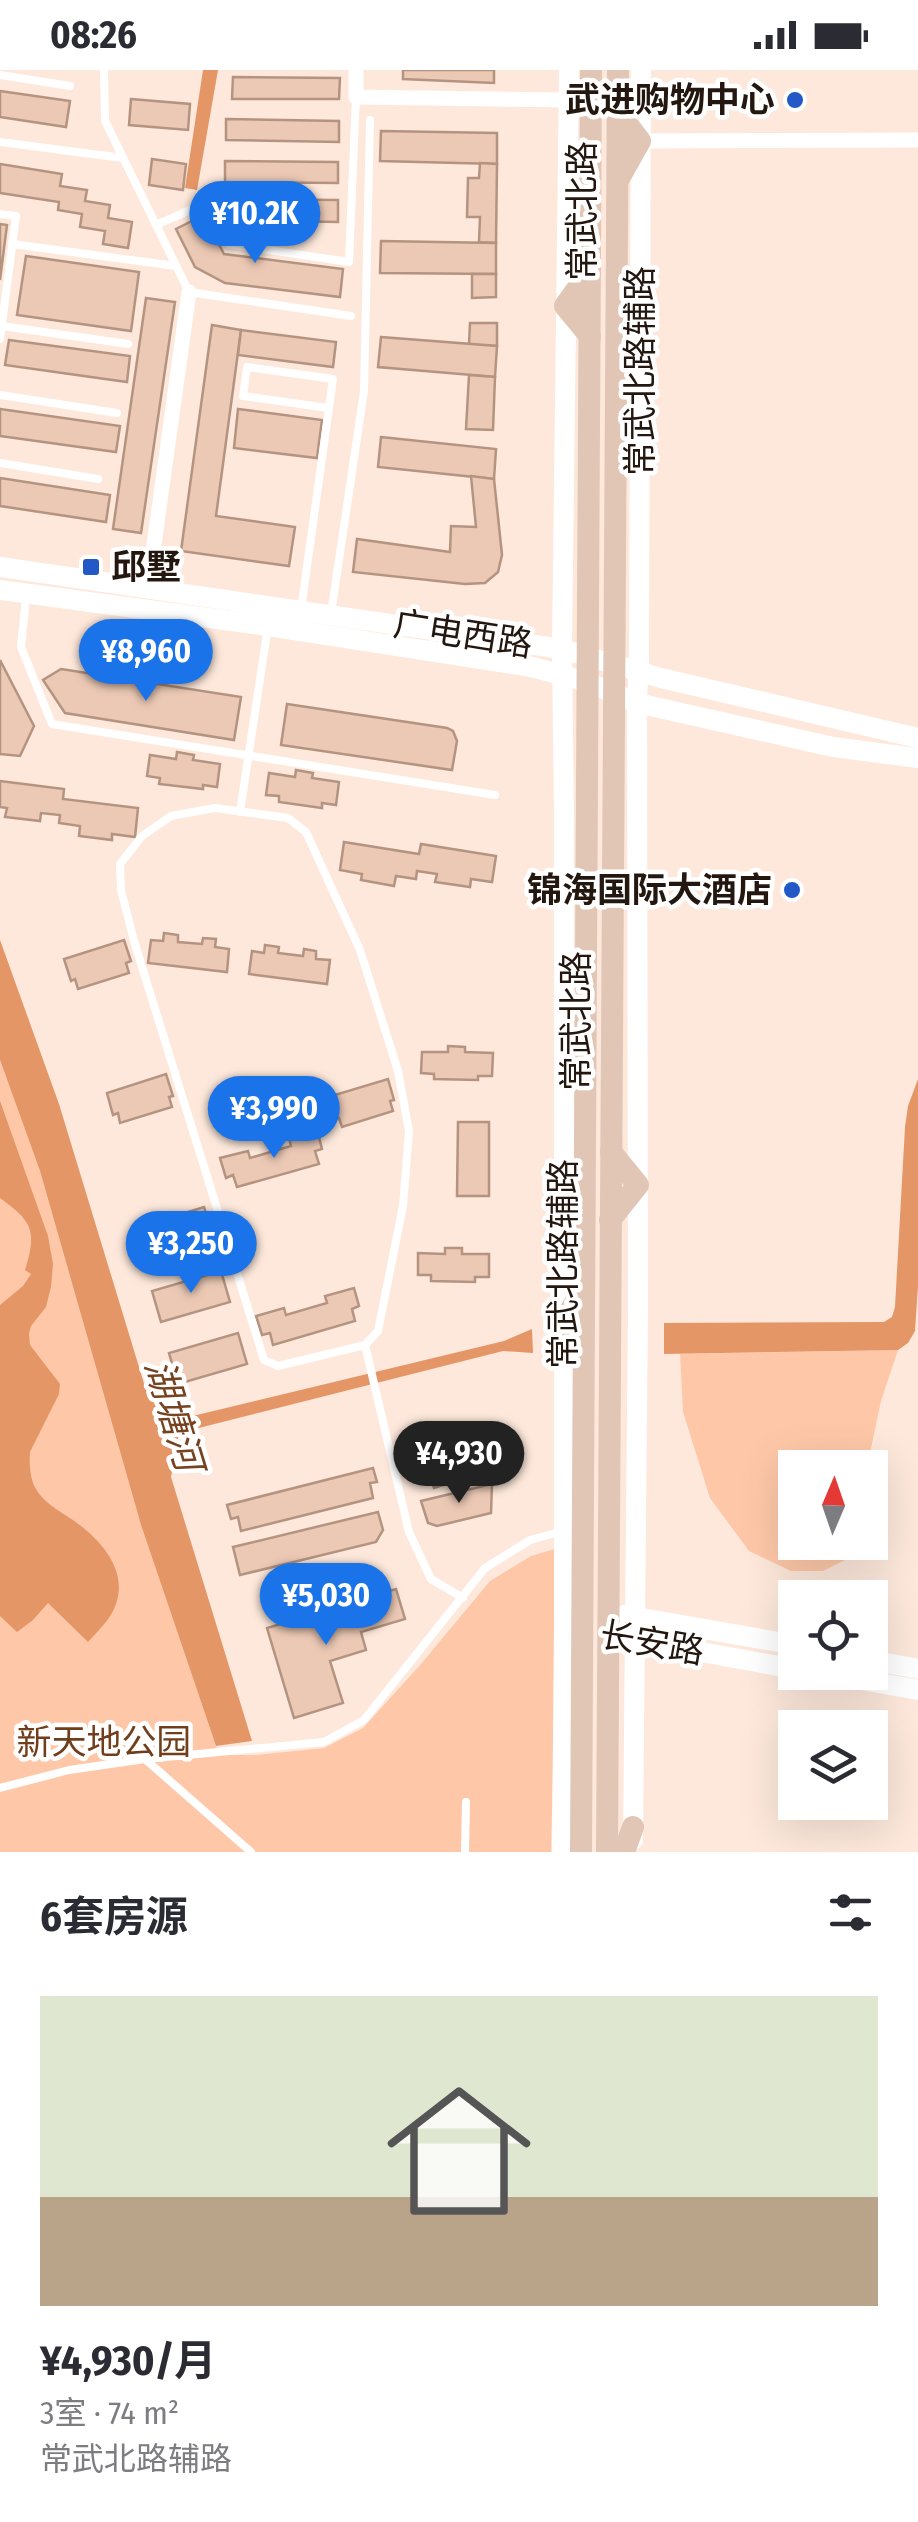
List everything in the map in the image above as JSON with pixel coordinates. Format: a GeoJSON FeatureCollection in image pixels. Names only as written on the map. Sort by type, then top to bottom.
{"type":"FeatureCollection","features":[{"type":"Feature","properties":{"kind":"main road","name":"常武北路"},"geometry":{"type":"LineString","coordinates":[[581,1852],[576,1623],[584,1286],[591,70]]}},
{"type":"Feature","properties":{"kind":"main road","name":"常武北路"},"geometry":{"type":"LineString","coordinates":[[607,1852],[618,70]]}},
{"type":"Feature","properties":{"kind":"main road"},"geometry":{"type":"LineString","coordinates":[[617,182],[640,141],[618,112]]}},
{"type":"Feature","properties":{"kind":"main road"},"geometry":{"type":"LineString","coordinates":[[590,271],[565,306],[590,336]]}},
{"type":"Feature","properties":{"kind":"main road"},"geometry":{"type":"LineString","coordinates":[[610,1220],[638,1185],[611,1152]]}},
{"type":"Feature","properties":{"kind":"main road"},"geometry":{"type":"LineString","coordinates":[[562,1327],[584,1286]]}},
{"type":"Feature","properties":{"kind":"main road"},"geometry":{"type":"LineString","coordinates":[[624,1852],[633,1828]]}},
{"type":"Feature","properties":{"kind":"street"},"geometry":{"type":"LineString","coordinates":[[356,70],[356,97],[570,100]]}},
{"type":"Feature","properties":{"kind":"street"},"geometry":{"type":"LineString","coordinates":[[562,649],[569,70]]}},
{"type":"Feature","properties":{"kind":"street","name":"常武北路辅路"},"geometry":{"type":"LineString","coordinates":[[637,703],[641,70]]}},
{"type":"Feature","properties":{"kind":"street"},"geometry":{"type":"LineString","coordinates":[[640,141],[918,140]]}},
{"type":"Feature","properties":{"kind":"street"},"geometry":{"type":"LineString","coordinates":[[148,588],[189,292]]}},
{"type":"Feature","properties":{"kind":"street","name":"广电西路"},"geometry":{"type":"LineString","coordinates":[[0,568],[562,649],[638,672],[918,738]]}},
{"type":"Feature","properties":{"kind":"street","name":"广电西路"},"geometry":{"type":"LineString","coordinates":[[0,590],[512,664],[587,682],[637,703]]}},
{"type":"Feature","properties":{"kind":"street","name":"常武北路辅路"},"geometry":{"type":"LineString","coordinates":[[562,649],[563,1531],[576,1623],[562,1852]]}},
{"type":"Feature","properties":{"kind":"street"},"geometry":{"type":"LineString","coordinates":[[633,1852],[637,703],[834,747],[918,758]]}},
{"type":"Feature","properties":{"kind":"street","name":"长安路"},"geometry":{"type":"LineString","coordinates":[[576,1623],[608,1625],[636,1615],[778,1642]]}},
{"type":"Feature","properties":{"kind":"street","name":"长安路"},"geometry":{"type":"LineString","coordinates":[[608,1625],[636,1640],[778,1665]]}},
{"type":"Feature","properties":{"kind":"street"},"geometry":{"type":"LineString","coordinates":[[888,1663],[918,1669]]}},
{"type":"Feature","properties":{"kind":"street"},"geometry":{"type":"LineString","coordinates":[[888,1685],[918,1690]]}},
{"type":"Feature","properties":{"kind":"lane"},"geometry":{"type":"LineString","coordinates":[[104,70],[105,121],[189,292],[350,316]]}},
{"type":"Feature","properties":{"kind":"lane"},"geometry":{"type":"LineString","coordinates":[[0,76],[70,86]]}},
{"type":"Feature","properties":{"kind":"lane"},"geometry":{"type":"LineString","coordinates":[[156,225],[213,200],[229,244],[348,262],[356,97]]}},
{"type":"Feature","properties":{"kind":"lane"},"geometry":{"type":"LineString","coordinates":[[331,614],[364,391],[370,120]]}},
{"type":"Feature","properties":{"kind":"lane"},"geometry":{"type":"LineString","coordinates":[[0,142],[123,158]]}},
{"type":"Feature","properties":{"kind":"lane"},"geometry":{"type":"LineString","coordinates":[[0,214],[16,216],[0,338]]}},
{"type":"Feature","properties":{"kind":"lane"},"geometry":{"type":"LineString","coordinates":[[12,244],[176,266]]}},
{"type":"Feature","properties":{"kind":"lane"},"geometry":{"type":"LineString","coordinates":[[2,326],[128,344]]}},
{"type":"Feature","properties":{"kind":"lane"},"geometry":{"type":"LineString","coordinates":[[301,610],[333,379],[247,367],[243,396],[328,408]]}},
{"type":"Feature","properties":{"kind":"lane"},"geometry":{"type":"LineString","coordinates":[[0,395],[117,413]]}},
{"type":"Feature","properties":{"kind":"lane"},"geometry":{"type":"LineString","coordinates":[[0,463],[98,479]]}},
{"type":"Feature","properties":{"kind":"lane"},"geometry":{"type":"LineString","coordinates":[[26,594],[21,647],[52,724],[496,795]]}},
{"type":"Feature","properties":{"kind":"lane"},"geometry":{"type":"LineString","coordinates":[[240,812],[268,626]]}},
{"type":"Feature","properties":{"kind":"lane"},"geometry":{"type":"LineString","coordinates":[[216,808],[288,818],[306,832],[360,950],[398,1071],[409,1131],[404,1206],[378,1331],[365,1346],[278,1366],[264,1360],[134,941],[122,890],[120,864],[142,836],[171,816],[216,808]]}},
{"type":"Feature","properties":{"kind":"lane"},"geometry":{"type":"LineString","coordinates":[[365,1346],[409,1532],[430,1578],[463,1598]]}},
{"type":"Feature","properties":{"kind":"lane"},"geometry":{"type":"LineString","coordinates":[[0,1788],[69,1770],[145,1759],[324,1742],[364,1720],[485,1568],[530,1540],[563,1531]]}},
{"type":"Feature","properties":{"kind":"lane"},"geometry":{"type":"LineString","coordinates":[[145,1759],[250,1852]]}},
{"type":"Feature","properties":{"kind":"lane"},"geometry":{"type":"LineString","coordinates":[[465,1852],[466,1802]]}},
{"type":"Feature","properties":{"kind":"green space","name":"新天地公园"},"geometry":{"type":"Polygon","coordinates":[[[0,1060],[40,1171],[141,1525],[219,1755],[324,1748],[363,1728],[490,1581],[531,1556],[558,1548],[551,1852],[0,1852],[0,1060]]]}},
{"type":"Feature","properties":{"kind":"green space"},"geometry":{"type":"Polygon","coordinates":[[[898,1350],[871,1450],[778,1450],[778,1560],[845,1560],[823,1571],[791,1571],[749,1551],[710,1498],[683,1412],[680,1354],[898,1350]]]}},
{"type":"Feature","properties":{"kind":"shaded area"},"geometry":{"type":"Polygon","coordinates":[[[203,70],[218,70],[197,190],[185,188],[203,70]]]}},
{"type":"Feature","properties":{"kind":"shaded area"},"geometry":{"type":"Polygon","coordinates":[[[0,940],[59,1104],[146,1390],[172,1421],[504,1341],[532,1329],[533,1353],[503,1351],[179,1433],[171,1477],[252,1741],[216,1746],[141,1525],[40,1171],[0,1060],[0,940]]]}},
{"type":"Feature","properties":{"kind":"shaded area"},"geometry":{"type":"Polygon","coordinates":[[[918,1079],[918,1286],[915,1331],[908,1343],[898,1350],[664,1354],[664,1323],[884,1322],[892,1317],[905,1127],[918,1079]]]}},
{"type":"Feature","properties":{"kind":"shaded area"},"geometry":{"type":"Polygon","coordinates":[[[0,1101],[48,1236],[53,1264],[46,1307],[29,1334],[30,1345],[60,1384],[59,1394],[30,1452],[32,1479],[45,1500],[102,1546],[118,1579],[114,1609],[88,1642],[48,1603],[17,1632],[0,1616],[0,1305],[31,1274],[25,1270],[31,1236],[26,1221],[0,1198],[0,1101]]]}},
{"type":"Feature","properties":{"kind":"building"},"geometry":{"type":"Polygon","coordinates":[[[403,70],[494,70],[494,83],[403,79],[403,70]]]}},
{"type":"Feature","properties":{"kind":"building"},"geometry":{"type":"Polygon","coordinates":[[[233,77],[340,78],[339,99],[232,99],[233,77]]]}},
{"type":"Feature","properties":{"kind":"building"},"geometry":{"type":"Polygon","coordinates":[[[0,91],[70,101],[66,127],[0,117],[0,91]]]}},
{"type":"Feature","properties":{"kind":"building"},"geometry":{"type":"Polygon","coordinates":[[[131,99],[190,104],[188,130],[129,125],[131,99]]]}},
{"type":"Feature","properties":{"kind":"building"},"geometry":{"type":"Polygon","coordinates":[[[226,119],[339,121],[339,142],[226,140],[226,119]]]}},
{"type":"Feature","properties":{"kind":"building"},"geometry":{"type":"Polygon","coordinates":[[[381,131],[497,133],[497,164],[380,161],[381,131]]]}},
{"type":"Feature","properties":{"kind":"building"},"geometry":{"type":"Polygon","coordinates":[[[152,159],[186,164],[183,190],[149,185],[152,159]]]}},
{"type":"Feature","properties":{"kind":"building"},"geometry":{"type":"Polygon","coordinates":[[[225,161],[338,162],[338,183],[225,182],[225,161]]]}},
{"type":"Feature","properties":{"kind":"building"},"geometry":{"type":"Polygon","coordinates":[[[480,163],[497,164],[496,243],[479,242],[480,217],[467,217],[468,178],[479,178],[480,163]]]}},
{"type":"Feature","properties":{"kind":"building"},"geometry":{"type":"Polygon","coordinates":[[[0,164],[62,174],[60,186],[87,190],[85,201],[110,205],[108,218],[132,222],[128,248],[103,244],[105,231],[80,227],[82,214],[58,210],[59,202],[0,193],[0,164]]]}},
{"type":"Feature","properties":{"kind":"building"},"geometry":{"type":"Polygon","coordinates":[[[225,199],[338,200],[338,222],[225,220],[225,199]]]}},
{"type":"Feature","properties":{"kind":"building"},"geometry":{"type":"Polygon","coordinates":[[[204,215],[224,254],[343,269],[340,297],[225,283],[195,267],[176,229],[204,215]]]}},
{"type":"Feature","properties":{"kind":"building"},"geometry":{"type":"Polygon","coordinates":[[[0,224],[7,225],[0,280],[0,224]]]}},
{"type":"Feature","properties":{"kind":"building"},"geometry":{"type":"Polygon","coordinates":[[[381,241],[496,243],[496,274],[380,273],[381,241]]]}},
{"type":"Feature","properties":{"kind":"building"},"geometry":{"type":"Polygon","coordinates":[[[26,256],[139,272],[131,331],[17,315],[26,256]]]}},
{"type":"Feature","properties":{"kind":"building"},"geometry":{"type":"Polygon","coordinates":[[[472,274],[496,274],[496,297],[472,298],[472,274]]]}},
{"type":"Feature","properties":{"kind":"building"},"geometry":{"type":"Polygon","coordinates":[[[146,298],[175,302],[141,533],[113,529],[146,298]]]}},
{"type":"Feature","properties":{"kind":"building"},"geometry":{"type":"Polygon","coordinates":[[[470,323],[497,323],[497,346],[469,345],[470,323]]]}},
{"type":"Feature","properties":{"kind":"building"},"geometry":{"type":"Polygon","coordinates":[[[212,325],[241,330],[216,516],[295,527],[289,566],[181,551],[212,325]]]}},
{"type":"Feature","properties":{"kind":"building"},"geometry":{"type":"Polygon","coordinates":[[[241,330],[336,342],[333,367],[238,355],[241,330]]]}},
{"type":"Feature","properties":{"kind":"building"},"geometry":{"type":"Polygon","coordinates":[[[381,337],[497,346],[495,377],[378,367],[381,337]]]}},
{"type":"Feature","properties":{"kind":"building"},"geometry":{"type":"Polygon","coordinates":[[[9,340],[130,356],[127,382],[5,365],[9,340]]]}},
{"type":"Feature","properties":{"kind":"building"},"geometry":{"type":"Polygon","coordinates":[[[469,375],[495,377],[493,430],[466,429],[469,375]]]}},
{"type":"Feature","properties":{"kind":"building"},"geometry":{"type":"Polygon","coordinates":[[[0,409],[120,426],[116,452],[0,436],[0,409]]]}},
{"type":"Feature","properties":{"kind":"building"},"geometry":{"type":"Polygon","coordinates":[[[238,409],[322,420],[317,458],[234,448],[238,409]]]}},
{"type":"Feature","properties":{"kind":"building"},"geometry":{"type":"Polygon","coordinates":[[[381,437],[496,449],[494,479],[378,467],[381,437]]]}},
{"type":"Feature","properties":{"kind":"building"},"geometry":{"type":"Polygon","coordinates":[[[471,476],[494,479],[502,555],[498,572],[485,583],[353,572],[357,539],[450,552],[451,526],[476,527],[471,476]]]}},
{"type":"Feature","properties":{"kind":"building"},"geometry":{"type":"Polygon","coordinates":[[[0,478],[110,495],[106,522],[0,506],[0,478]]]}},
{"type":"Feature","properties":{"kind":"building"},"geometry":{"type":"Polygon","coordinates":[[[0,660],[34,726],[20,756],[0,754],[0,660]]]}},
{"type":"Feature","properties":{"kind":"building"},"geometry":{"type":"Polygon","coordinates":[[[61,669],[241,697],[234,740],[65,713],[43,680],[61,669]]]}},
{"type":"Feature","properties":{"kind":"building"},"geometry":{"type":"Polygon","coordinates":[[[287,704],[447,728],[457,741],[452,770],[281,745],[287,704]]]}},
{"type":"Feature","properties":{"kind":"building"},"geometry":{"type":"Polygon","coordinates":[[[177,752],[194,755],[193,760],[220,764],[217,787],[159,784],[160,778],[147,776],[150,755],[176,759],[177,752]]]}},
{"type":"Feature","properties":{"kind":"building"},"geometry":{"type":"Polygon","coordinates":[[[296,770],[313,773],[312,778],[339,782],[336,805],[322,803],[322,808],[279,802],[279,796],[266,795],[269,773],[295,777],[296,770]]]}},
{"type":"Feature","properties":{"kind":"building"},"geometry":{"type":"Polygon","coordinates":[[[0,781],[64,789],[63,799],[138,808],[135,837],[112,834],[112,840],[79,836],[80,826],[59,823],[60,815],[41,813],[40,821],[5,817],[7,808],[0,807],[0,781]]]}},
{"type":"Feature","properties":{"kind":"building"},"geometry":{"type":"Polygon","coordinates":[[[344,842],[419,854],[421,844],[496,856],[492,882],[471,879],[470,887],[435,882],[437,874],[417,871],[416,879],[396,876],[394,886],[361,880],[362,874],[340,870],[344,842]]]}},
{"type":"Feature","properties":{"kind":"building"},"geometry":{"type":"Polygon","coordinates":[[[164,933],[178,935],[178,942],[202,944],[203,938],[216,939],[215,947],[229,949],[227,972],[148,963],[151,940],[163,941],[164,933]]]}},
{"type":"Feature","properties":{"kind":"building"},"geometry":{"type":"Polygon","coordinates":[[[124,940],[131,961],[126,963],[129,973],[78,989],[64,959],[124,940]]]}},
{"type":"Feature","properties":{"kind":"building"},"geometry":{"type":"Polygon","coordinates":[[[265,945],[279,947],[278,953],[303,956],[304,949],[316,951],[316,959],[330,960],[327,984],[249,974],[252,951],[264,953],[265,945]]]}},
{"type":"Feature","properties":{"kind":"building"},"geometry":{"type":"Polygon","coordinates":[[[448,1046],[465,1047],[465,1052],[493,1053],[492,1076],[478,1076],[478,1080],[434,1079],[434,1074],[421,1073],[422,1052],[448,1052],[448,1046]]]}},
{"type":"Feature","properties":{"kind":"building"},"geometry":{"type":"Polygon","coordinates":[[[166,1074],[172,1107],[120,1123],[118,1113],[113,1115],[107,1093],[166,1074]]]}},
{"type":"Feature","properties":{"kind":"building"},"geometry":{"type":"Polygon","coordinates":[[[388,1079],[393,1111],[342,1127],[328,1097],[388,1079]]]}},
{"type":"Feature","properties":{"kind":"building"},"geometry":{"type":"Polygon","coordinates":[[[458,1122],[489,1122],[489,1196],[457,1196],[458,1122]]]}},
{"type":"Feature","properties":{"kind":"building"},"geometry":{"type":"Polygon","coordinates":[[[317,1130],[322,1149],[315,1151],[319,1164],[237,1187],[233,1175],[226,1178],[220,1158],[248,1151],[250,1158],[291,1146],[289,1138],[317,1130]]]}},
{"type":"Feature","properties":{"kind":"building"},"geometry":{"type":"Polygon","coordinates":[[[204,1207],[211,1228],[207,1230],[210,1240],[159,1255],[145,1225],[204,1207]]]}},
{"type":"Feature","properties":{"kind":"building"},"geometry":{"type":"Polygon","coordinates":[[[445,1248],[462,1248],[462,1254],[489,1254],[489,1277],[475,1277],[475,1282],[431,1281],[431,1275],[418,1275],[418,1253],[445,1254],[445,1248]]]}},
{"type":"Feature","properties":{"kind":"building"},"geometry":{"type":"Polygon","coordinates":[[[221,1271],[230,1302],[161,1322],[152,1291],[221,1271]]]}},
{"type":"Feature","properties":{"kind":"building"},"geometry":{"type":"Polygon","coordinates":[[[354,1288],[359,1306],[352,1309],[355,1321],[273,1345],[270,1333],[262,1335],[256,1316],[284,1308],[286,1315],[327,1303],[325,1296],[354,1288]]]}},
{"type":"Feature","properties":{"kind":"building"},"geometry":{"type":"Polygon","coordinates":[[[238,1333],[247,1364],[178,1384],[169,1353],[238,1333]]]}},
{"type":"Feature","properties":{"kind":"building"},"geometry":{"type":"Polygon","coordinates":[[[480,1440],[487,1461],[482,1462],[485,1472],[434,1488],[420,1458],[480,1440]]]}},
{"type":"Feature","properties":{"kind":"building"},"geometry":{"type":"Polygon","coordinates":[[[373,1468],[377,1482],[370,1483],[373,1498],[241,1531],[238,1517],[231,1519],[227,1505],[373,1468]]]}},
{"type":"Feature","properties":{"kind":"building"},"geometry":{"type":"Polygon","coordinates":[[[492,1484],[491,1513],[437,1526],[428,1523],[421,1501],[492,1484]]]}},
{"type":"Feature","properties":{"kind":"building"},"geometry":{"type":"Polygon","coordinates":[[[378,1512],[383,1530],[376,1542],[240,1575],[233,1547],[378,1512]]]}},
{"type":"Feature","properties":{"kind":"building"},"geometry":{"type":"Polygon","coordinates":[[[396,1589],[405,1619],[361,1632],[366,1650],[330,1661],[343,1703],[294,1718],[267,1628],[396,1589]]]}},
{"type":"Feature","properties":{"kind":"place","name":"武进购物中心"},"geometry":{"type":"Point","coordinates":[795,100]}},
{"type":"Feature","properties":{"kind":"place","name":"邱墅"},"geometry":{"type":"Point","coordinates":[91,567]}},
{"type":"Feature","properties":{"kind":"place","name":"锦海国际大酒店"},"geometry":{"type":"Point","coordinates":[792,890]}},
{"type":"Feature","properties":{"kind":"water label","name":"湖塘河"},"geometry":{"type":"Point","coordinates":[174,1415]}}]}
